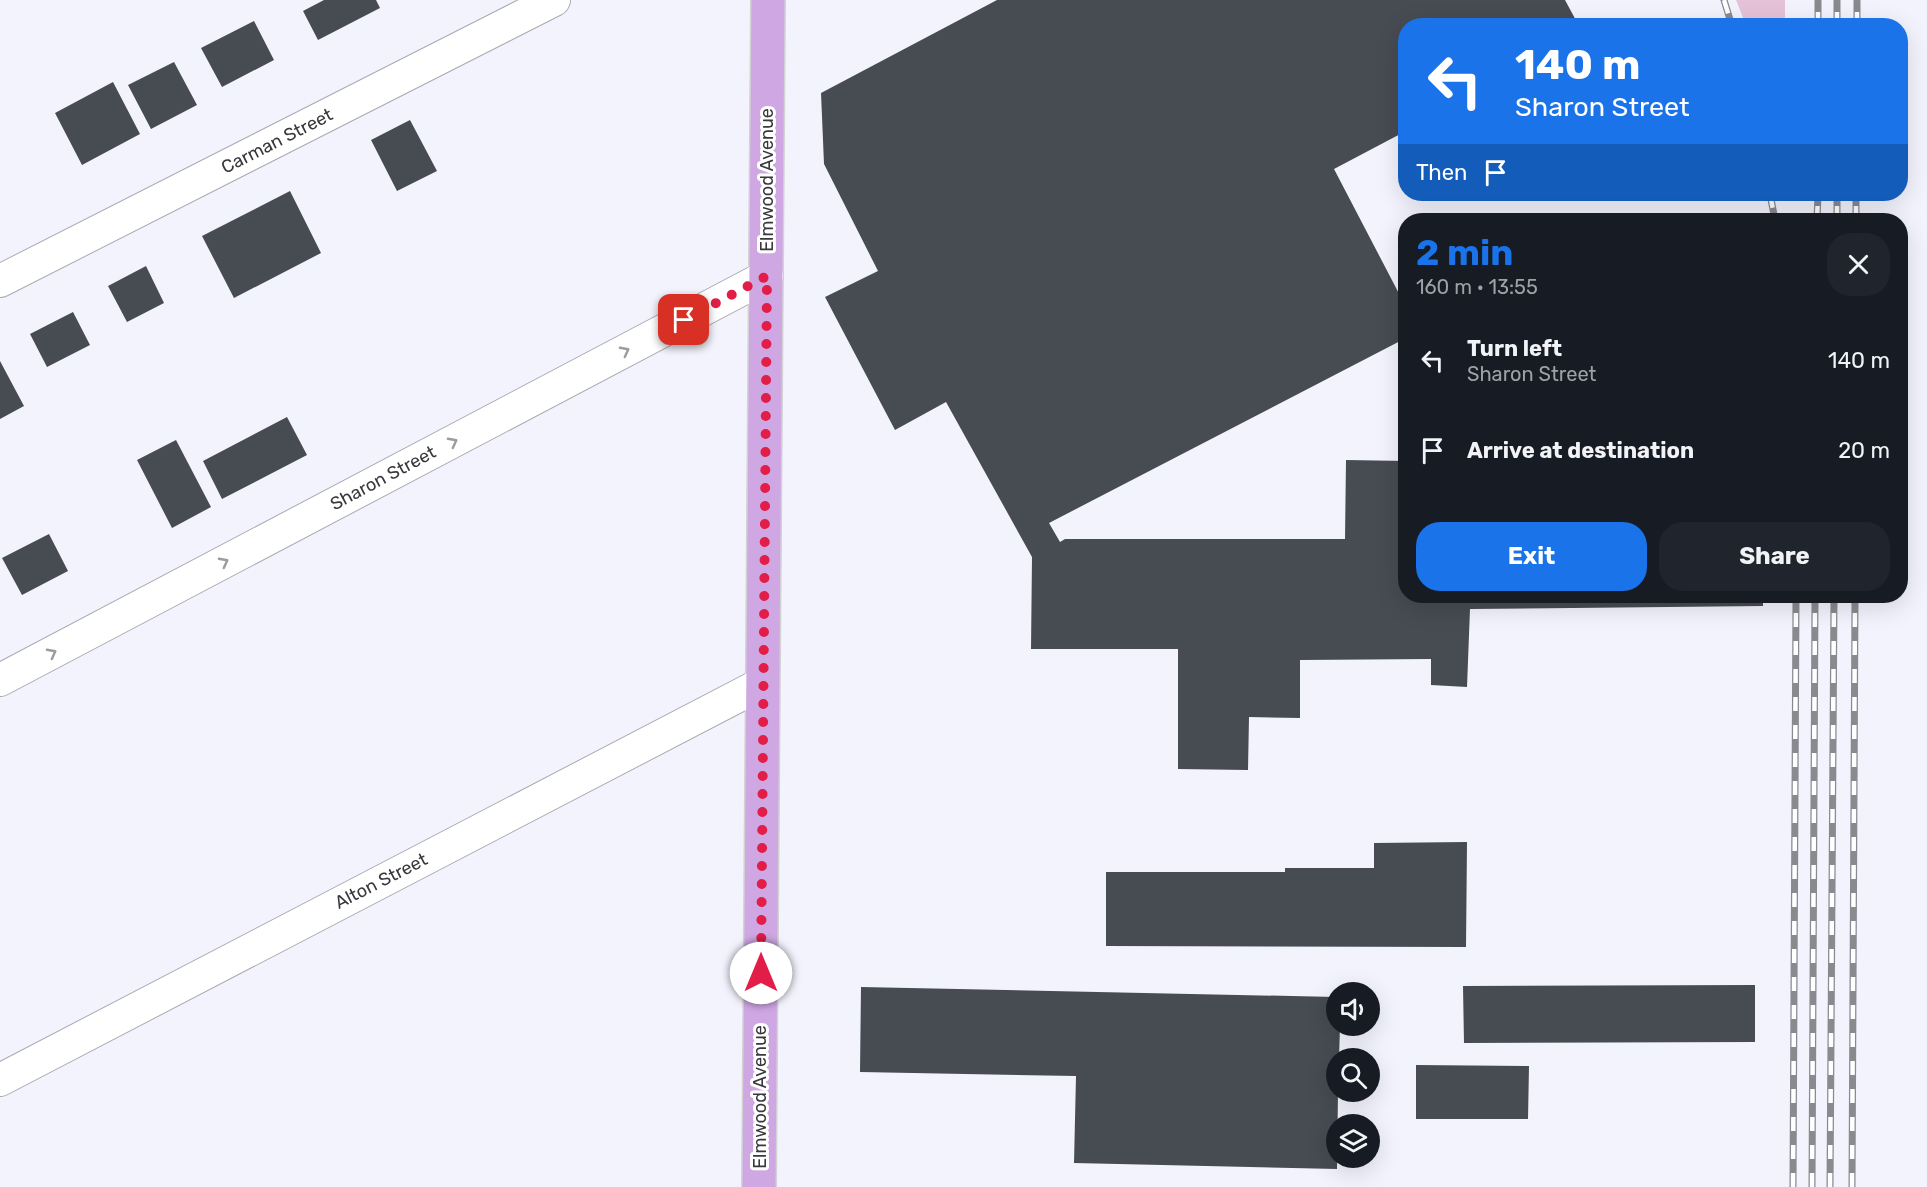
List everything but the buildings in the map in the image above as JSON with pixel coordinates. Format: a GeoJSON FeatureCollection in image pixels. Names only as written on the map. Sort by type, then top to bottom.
{"type":"FeatureCollection","features":[{"type":"Feature","properties":{"kind":"main road","name":"Elmwood Avenue"},"geometry":{"type":"LineString","coordinates":[[759,1187],[768,0]]}},
{"type":"Feature","properties":{"kind":"street","name":"Carman Street"},"geometry":{"type":"LineString","coordinates":[[0,281],[554,0]]}},
{"type":"Feature","properties":{"kind":"street","name":"Sharon Street"},"geometry":{"type":"LineString","coordinates":[[0,680],[767,276]]}},
{"type":"Feature","properties":{"kind":"street","name":"Alton Street"},"geometry":{"type":"LineString","coordinates":[[3,1071],[763,682]]}},
{"type":"Feature","properties":{"kind":"shaded area"},"geometry":{"type":"Polygon","coordinates":[[[1736,0],[1785,0],[1785,18],[1743,18],[1736,0]]]}},
{"type":"Feature","properties":{"kind":"railway"},"geometry":{"type":"LineString","coordinates":[[1724,0],[1730,18]]}},
{"type":"Feature","properties":{"kind":"railway"},"geometry":{"type":"LineString","coordinates":[[1818,0],[1818,18]]}},
{"type":"Feature","properties":{"kind":"railway"},"geometry":{"type":"LineString","coordinates":[[1837,0],[1837,18]]}},
{"type":"Feature","properties":{"kind":"railway"},"geometry":{"type":"LineString","coordinates":[[1857,0],[1857,18]]}},
{"type":"Feature","properties":{"kind":"railway"},"geometry":{"type":"LineString","coordinates":[[1771,201],[1774,213]]}},
{"type":"Feature","properties":{"kind":"railway"},"geometry":{"type":"LineString","coordinates":[[1817,213],[1818,201]]}},
{"type":"Feature","properties":{"kind":"railway"},"geometry":{"type":"LineString","coordinates":[[1837,201],[1837,213]]}},
{"type":"Feature","properties":{"kind":"railway"},"geometry":{"type":"LineString","coordinates":[[1856,201],[1856,213]]}},
{"type":"Feature","properties":{"kind":"railway"},"geometry":{"type":"LineString","coordinates":[[1793,1187],[1796,603]]}},
{"type":"Feature","properties":{"kind":"railway"},"geometry":{"type":"LineString","coordinates":[[1812,1187],[1815,603]]}},
{"type":"Feature","properties":{"kind":"railway"},"geometry":{"type":"LineString","coordinates":[[1830,1187],[1834,603]]}},
{"type":"Feature","properties":{"kind":"railway"},"geometry":{"type":"LineString","coordinates":[[1852,1187],[1855,603]]}},
{"type":"Feature","properties":{"kind":"route"},"geometry":{"type":"LineString","coordinates":[[684,320],[767,276],[761,973]]}}]}
